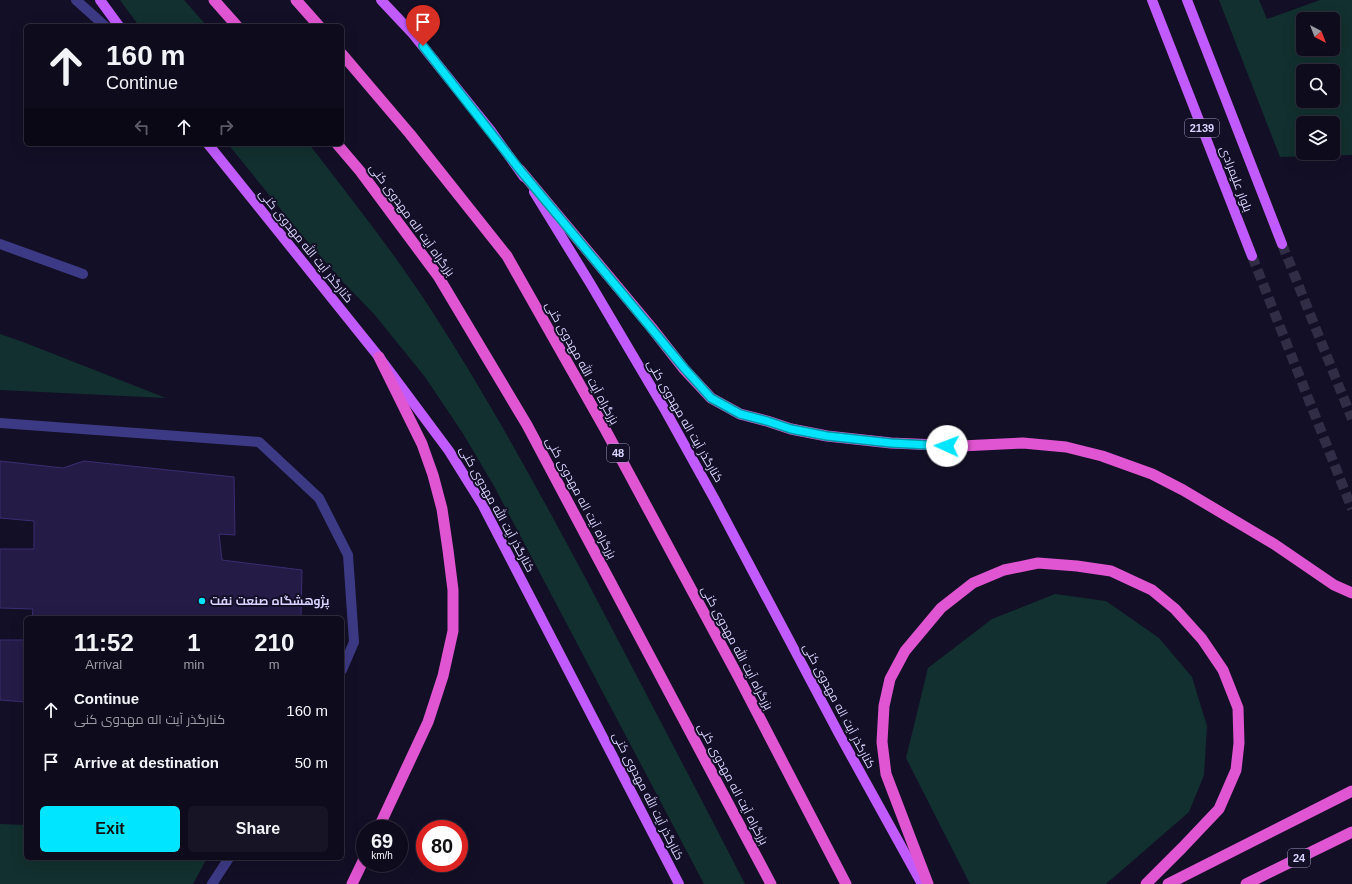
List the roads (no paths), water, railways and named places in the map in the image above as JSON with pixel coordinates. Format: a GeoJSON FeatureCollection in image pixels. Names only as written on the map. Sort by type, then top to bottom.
{"type":"FeatureCollection","features":[{"type":"Feature","properties":{"kind":"highway"},"geometry":{"type":"LineString","coordinates":[[214,0],[235,24]]}},
{"type":"Feature","properties":{"kind":"highway"},"geometry":{"type":"LineString","coordinates":[[296,0],[317,24]]}},
{"type":"Feature","properties":{"kind":"highway","name":"بزرگراه آیت الله مهدوی کنی"},"geometry":{"type":"LineString","coordinates":[[344,56],[410,134],[507,256],[650,512],[739,678],[846,884]]}},
{"type":"Feature","properties":{"kind":"highway","name":"بزرگراه آیت اله مهدوی کنی"},"geometry":{"type":"LineString","coordinates":[[339,146],[360,170],[438,276],[527,425],[771,884]]}},
{"type":"Feature","properties":{"kind":"highway"},"geometry":{"type":"LineString","coordinates":[[520,170],[684,368],[711,398],[740,414],[791,429],[827,436],[884,442],[961,446],[1023,443],[1066,448],[1102,456],[1152,474],[1183,490],[1274,544],[1334,585],[1352,593]]}},
{"type":"Feature","properties":{"kind":"highway"},"geometry":{"type":"LineString","coordinates":[[378,357],[422,444],[433,475],[442,509],[453,590],[453,631],[443,676],[428,722],[382,820]]}},
{"type":"Feature","properties":{"kind":"highway"},"geometry":{"type":"LineString","coordinates":[[928,884],[886,774],[882,742],[884,706],[890,679],[905,651],[941,608],[973,583],[1004,570],[1038,563],[1111,571],[1152,590],[1175,609],[1202,639],[1223,670],[1238,708],[1239,743],[1236,770],[1220,809],[1146,884]]}},
{"type":"Feature","properties":{"kind":"highway"},"geometry":{"type":"LineString","coordinates":[[1168,884],[1352,791]]}},
{"type":"Feature","properties":{"kind":"highway","name":"24"},"geometry":{"type":"LineString","coordinates":[[1246,884],[1352,832]]}},
{"type":"Feature","properties":{"kind":"highway"},"geometry":{"type":"LineString","coordinates":[[352,884],[358,872]]}},
{"type":"Feature","properties":{"kind":"main road"},"geometry":{"type":"LineString","coordinates":[[100,0],[118,24]]}},
{"type":"Feature","properties":{"kind":"main road","name":"کنارگذر آیت اله مهدوی کنی"},"geometry":{"type":"LineString","coordinates":[[381,0],[413,34],[520,170],[590,283],[665,410],[838,734],[922,884]]}},
{"type":"Feature","properties":{"kind":"main road","name":"بلوار علیمرادی"},"geometry":{"type":"LineString","coordinates":[[1152,0],[1252,256]]}},
{"type":"Feature","properties":{"kind":"main road","name":"بلوار علیمرادی"},"geometry":{"type":"LineString","coordinates":[[1187,0],[1282,244]]}},
{"type":"Feature","properties":{"kind":"main road","name":"کنارگذر آیت الله مهدوی کنی"},"geometry":{"type":"LineString","coordinates":[[210,146],[378,357],[449,451],[482,504],[679,884]]}},
{"type":"Feature","properties":{"kind":"street"},"geometry":{"type":"LineString","coordinates":[[76,0],[103,24]]}},
{"type":"Feature","properties":{"kind":"street"},"geometry":{"type":"LineString","coordinates":[[0,244],[83,274]]}},
{"type":"Feature","properties":{"kind":"street"},"geometry":{"type":"LineString","coordinates":[[0,423],[259,442],[318,498],[348,555],[354,642],[344,665]]}},
{"type":"Feature","properties":{"kind":"street"},"geometry":{"type":"LineString","coordinates":[[212,884],[228,860]]}},
{"type":"Feature","properties":{"kind":"tunnel"},"geometry":{"type":"LineString","coordinates":[[1282,244],[1352,419]]}},
{"type":"Feature","properties":{"kind":"tunnel"},"geometry":{"type":"LineString","coordinates":[[1252,256],[1352,509]]}},
{"type":"Feature","properties":{"kind":"place","name":"پژوهشگاه صنعت نفت"},"geometry":{"type":"Point","coordinates":[202,601]}}]}
